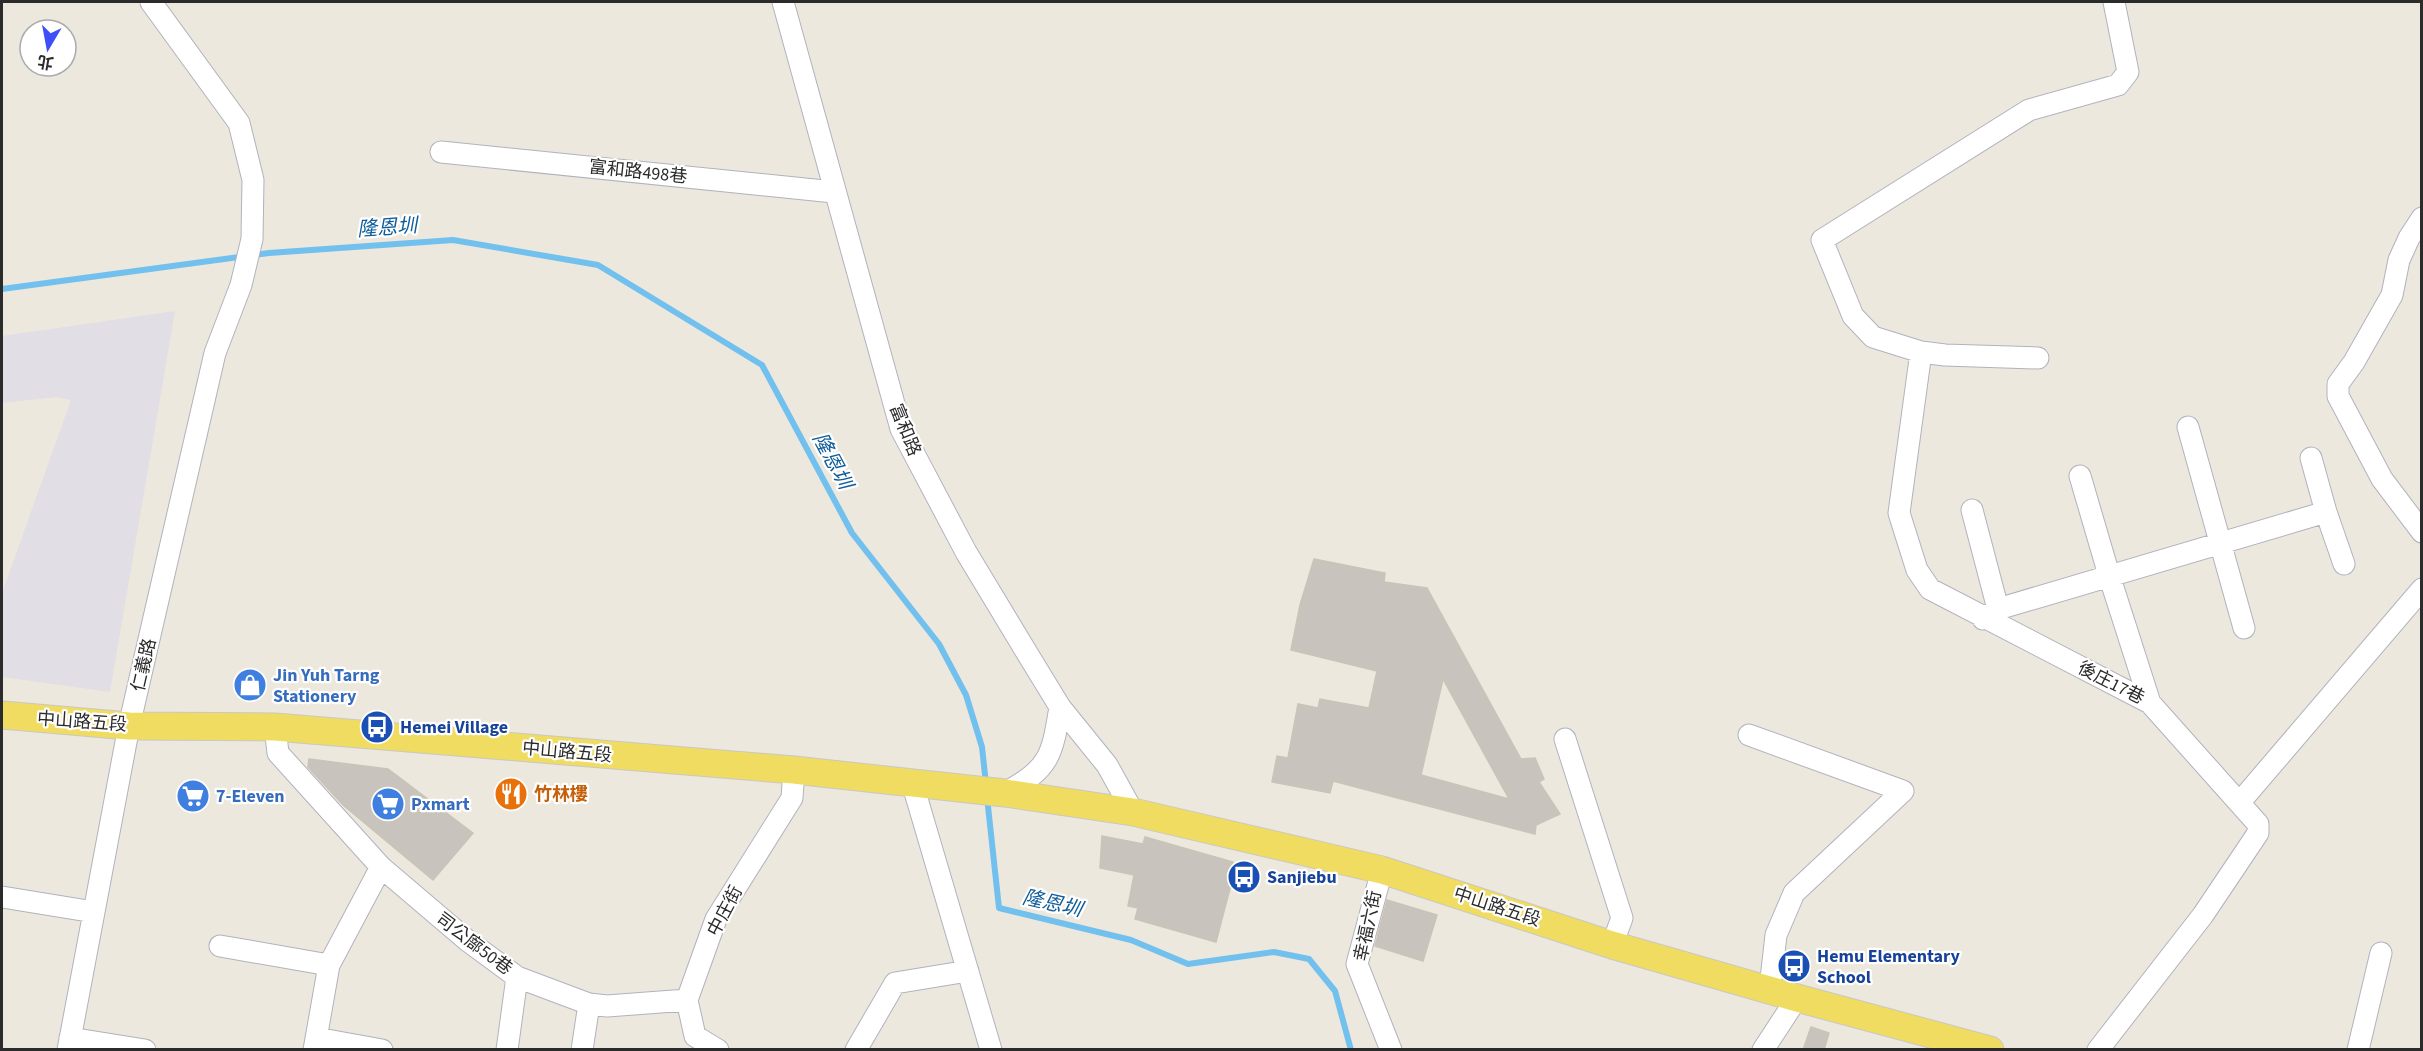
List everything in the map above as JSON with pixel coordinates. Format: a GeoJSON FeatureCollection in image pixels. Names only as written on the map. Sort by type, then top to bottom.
{"type":"FeatureCollection","features":[{"type":"Feature","properties":{"kind":"main road","name":"中山路五段"},"geometry":{"type":"LineString","coordinates":[[2,715],[129,726],[275,727],[794,770],[1002,793],[1133,812],[1382,870],[1612,945],[1990,1050]]}},
{"type":"Feature","properties":{"kind":"street","name":"仁義路"},"geometry":{"type":"LineString","coordinates":[[69,1044],[129,726],[216,352],[241,285],[252,239],[253,180],[239,123],[151,2]]}},
{"type":"Feature","properties":{"kind":"street","name":"富和路"},"geometry":{"type":"LineString","coordinates":[[783,2],[901,429],[966,552],[1060,707],[1107,765],[1133,812]]}},
{"type":"Feature","properties":{"kind":"street"},"geometry":{"type":"LineString","coordinates":[[2038,358],[1921,352],[1873,337],[1852,316],[1822,240],[2029,110],[2118,85],[2128,72],[2114,2]]}},
{"type":"Feature","properties":{"kind":"street","name":"富和路498巷"},"geometry":{"type":"LineString","coordinates":[[441,152],[834,192]]}},
{"type":"Feature","properties":{"kind":"street"},"geometry":{"type":"LineString","coordinates":[[2421,218],[2399,260],[2392,295],[2354,362],[2338,384],[2338,396],[2382,479],[2421,532]]}},
{"type":"Feature","properties":{"kind":"street","name":"後庄17巷"},"geometry":{"type":"LineString","coordinates":[[1921,352],[1899,513],[1917,570],[1930,589],[1991,614],[2150,703],[2258,824],[2258,833],[2203,915],[2098,1050]]}},
{"type":"Feature","properties":{"kind":"street"},"geometry":{"type":"LineString","coordinates":[[2188,427],[2244,628]]}},
{"type":"Feature","properties":{"kind":"street"},"geometry":{"type":"LineString","coordinates":[[2311,458],[2344,564]]}},
{"type":"Feature","properties":{"kind":"street"},"geometry":{"type":"LineString","coordinates":[[2080,476],[2150,703]]}},
{"type":"Feature","properties":{"kind":"street"},"geometry":{"type":"LineString","coordinates":[[1972,510],[1991,614],[2109,575],[2326,512]]}},
{"type":"Feature","properties":{"kind":"street"},"geometry":{"type":"LineString","coordinates":[[2240,802],[2421,589]]}},
{"type":"Feature","properties":{"kind":"street"},"geometry":{"type":"LineString","coordinates":[[1002,793],[1032,778],[1048,758],[1054,743],[1060,707]]}},
{"type":"Feature","properties":{"kind":"street","name":"司公廍50巷"},"geometry":{"type":"LineString","coordinates":[[275,727],[278,753],[381,867],[468,941],[517,977],[589,1004],[608,1006],[687,1000]]}},
{"type":"Feature","properties":{"kind":"street"},"geometry":{"type":"LineString","coordinates":[[1749,735],[1902,791],[1794,893],[1776,935],[1770,988]]}},
{"type":"Feature","properties":{"kind":"street"},"geometry":{"type":"LineString","coordinates":[[1565,739],[1622,918],[1612,945]]}},
{"type":"Feature","properties":{"kind":"street","name":"中庄街"},"geometry":{"type":"LineString","coordinates":[[687,1000],[716,919],[792,798],[794,770]]}},
{"type":"Feature","properties":{"kind":"street"},"geometry":{"type":"LineString","coordinates":[[912,782],[991,1050]]}},
{"type":"Feature","properties":{"kind":"street"},"geometry":{"type":"LineString","coordinates":[[381,867],[329,965],[315,1044],[382,1050]]}},
{"type":"Feature","properties":{"kind":"street","name":"幸福六街"},"geometry":{"type":"LineString","coordinates":[[1382,870],[1356,964],[1394,1048]]}},
{"type":"Feature","properties":{"kind":"street"},"geometry":{"type":"LineString","coordinates":[[2,897],[94,912]]}},
{"type":"Feature","properties":{"kind":"street"},"geometry":{"type":"LineString","coordinates":[[220,946],[329,965]]}},
{"type":"Feature","properties":{"kind":"street"},"geometry":{"type":"LineString","coordinates":[[2358,1050],[2381,953]]}},
{"type":"Feature","properties":{"kind":"street"},"geometry":{"type":"LineString","coordinates":[[856,1050],[895,983],[968,971]]}},
{"type":"Feature","properties":{"kind":"street"},"geometry":{"type":"LineString","coordinates":[[507,1050],[517,977]]}},
{"type":"Feature","properties":{"kind":"street"},"geometry":{"type":"LineString","coordinates":[[1763,1050],[1797,998]]}},
{"type":"Feature","properties":{"kind":"street"},"geometry":{"type":"LineString","coordinates":[[687,1000],[695,1036],[718,1050]]}},
{"type":"Feature","properties":{"kind":"street"},"geometry":{"type":"LineString","coordinates":[[582,1050],[589,1004]]}},
{"type":"Feature","properties":{"kind":"street"},"geometry":{"type":"LineString","coordinates":[[589,1004],[589,1050]]}},
{"type":"Feature","properties":{"kind":"street"},"geometry":{"type":"LineString","coordinates":[[69,1044],[145,1050]]}},
{"type":"Feature","properties":{"kind":"shaded area"},"geometry":{"type":"Polygon","coordinates":[[[175,311],[110,692],[2,677],[2,593],[71,400],[57,397],[2,403],[2,336],[175,311]]]}},
{"type":"Feature","properties":{"kind":"building"},"geometry":{"type":"Polygon","coordinates":[[[1314,559],[1385,573],[1384,582],[1427,588],[1521,759],[1535,758],[1544,779],[1539,782],[1560,814],[1536,825],[1535,834],[1333,781],[1330,793],[1272,782],[1277,756],[1288,758],[1298,704],[1318,708],[1320,699],[1369,708],[1377,671],[1291,650],[1300,605],[1314,559]],[[1443,679],[1421,775],[1509,799],[1443,679]]]}},
{"type":"Feature","properties":{"kind":"building","name":"Pxmart"},"geometry":{"type":"Polygon","coordinates":[[[309,759],[388,769],[473,833],[433,880],[343,805],[308,767],[309,759]]]}},
{"type":"Feature","properties":{"kind":"building"},"geometry":{"type":"Polygon","coordinates":[[[1102,836],[1143,844],[1145,837],[1233,862],[1232,881],[1216,942],[1135,919],[1138,908],[1128,906],[1134,875],[1100,868],[1102,836]]]}},
{"type":"Feature","properties":{"kind":"building"},"geometry":{"type":"Polygon","coordinates":[[[1387,900],[1437,915],[1423,961],[1375,946],[1387,900]]]}},
{"type":"Feature","properties":{"kind":"building"},"geometry":{"type":"Polygon","coordinates":[[[1811,1027],[1829,1033],[1824,1050],[1803,1050],[1811,1027]]]}},
{"type":"Feature","properties":{"kind":"waterway","name":"隆恩圳"},"geometry":{"type":"LineString","coordinates":[[2,289],[269,253],[453,240],[598,265],[762,365],[852,533],[939,644],[966,695],[982,747],[986,784]]}},
{"type":"Feature","properties":{"kind":"waterway","name":"隆恩圳"},"geometry":{"type":"LineString","coordinates":[[987,797],[999,908],[1131,940],[1188,964],[1274,952],[1309,959],[1335,991],[1351,1050]]}},
{"type":"Feature","properties":{"kind":"place","name":"Jin Yuh Tarng Stationery"},"geometry":{"type":"Point","coordinates":[250,685]}},
{"type":"Feature","properties":{"kind":"place","name":"Hemei Village"},"geometry":{"type":"Point","coordinates":[377,727]}},
{"type":"Feature","properties":{"kind":"place","name":"竹林樓"},"geometry":{"type":"Point","coordinates":[511,794]}},
{"type":"Feature","properties":{"kind":"place","name":"7-Eleven"},"geometry":{"type":"Point","coordinates":[193,796]}},
{"type":"Feature","properties":{"kind":"place","name":"Pxmart"},"geometry":{"type":"Point","coordinates":[388,804]}},
{"type":"Feature","properties":{"kind":"place","name":"Sanjiebu"},"geometry":{"type":"Point","coordinates":[1244,877]}},
{"type":"Feature","properties":{"kind":"place","name":"Hemu Elementary School"},"geometry":{"type":"Point","coordinates":[1794,966]}}]}
